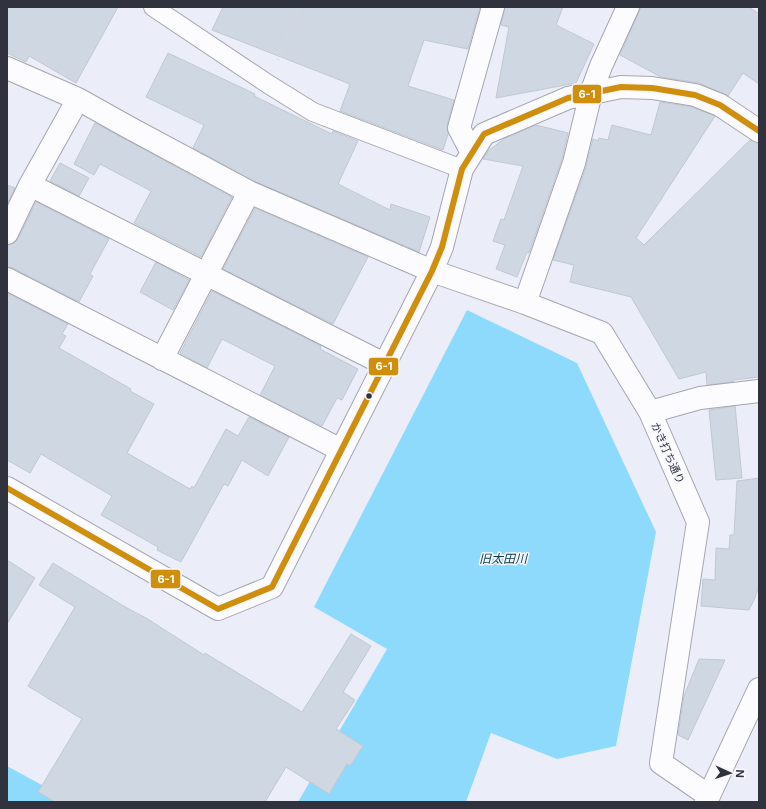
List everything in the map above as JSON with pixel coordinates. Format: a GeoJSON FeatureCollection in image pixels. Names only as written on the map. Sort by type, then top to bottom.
{"type":"FeatureCollection","features":[{"type":"Feature","properties":{"kind":"street"},"geometry":{"type":"LineString","coordinates":[[467,161],[459,128],[493,7]]}},
{"type":"Feature","properties":{"kind":"street"},"geometry":{"type":"LineString","coordinates":[[525,303],[574,163],[591,93],[601,66],[628,7]]}},
{"type":"Feature","properties":{"kind":"street","name":"かき打ち通り"},"geometry":{"type":"LineString","coordinates":[[7,68],[78,99],[249,192],[432,271],[525,303],[602,333],[650,412],[698,522],[662,763],[708,799]]}},
{"type":"Feature","properties":{"kind":"street"},"geometry":{"type":"LineString","coordinates":[[7,488],[218,609],[272,587],[432,271],[442,247],[467,161],[484,134],[568,98],[621,87],[652,88],[695,95],[720,106],[759,131]]}},
{"type":"Feature","properties":{"kind":"street"},"geometry":{"type":"LineString","coordinates":[[7,233],[30,185],[78,99]]}},
{"type":"Feature","properties":{"kind":"street"},"geometry":{"type":"LineString","coordinates":[[30,185],[384,364]]}},
{"type":"Feature","properties":{"kind":"street"},"geometry":{"type":"LineString","coordinates":[[162,358],[249,192]]}},
{"type":"Feature","properties":{"kind":"street"},"geometry":{"type":"LineString","coordinates":[[7,279],[341,450]]}},
{"type":"Feature","properties":{"kind":"street"},"geometry":{"type":"LineString","coordinates":[[650,412],[700,398],[759,391]]}},
{"type":"Feature","properties":{"kind":"street"},"geometry":{"type":"LineString","coordinates":[[708,799],[759,689]]}},
{"type":"Feature","properties":{"kind":"lane"},"geometry":{"type":"LineString","coordinates":[[153,7],[268,84],[314,112],[467,161]]}},
{"type":"Feature","properties":{"kind":"path"},"geometry":{"type":"LineString","coordinates":[[268,84],[299,7]]}},
{"type":"Feature","properties":{"kind":"water","name":"旧太田川"},"geometry":{"type":"Polygon","coordinates":[[[467,310],[577,363],[656,532],[616,746],[557,759],[491,733],[466,802],[298,802],[387,649],[314,607],[467,310]]]}},
{"type":"Feature","properties":{"kind":"water"},"geometry":{"type":"Polygon","coordinates":[[[7,766],[73,802],[7,802],[7,766]]]}},
{"type":"Feature","properties":{"kind":"building"},"geometry":{"type":"Polygon","coordinates":[[[7,7],[118,7],[76,83],[29,56],[26,62],[7,53],[7,7]]]}},
{"type":"Feature","properties":{"kind":"building"},"geometry":{"type":"Polygon","coordinates":[[[223,7],[480,7],[468,49],[424,40],[408,86],[454,100],[447,125],[448,134],[443,150],[340,111],[350,84],[212,30],[223,7]]]}},
{"type":"Feature","properties":{"kind":"building"},"geometry":{"type":"Polygon","coordinates":[[[505,7],[563,7],[556,25],[594,44],[576,83],[496,98],[509,27],[501,25],[505,7]]]}},
{"type":"Feature","properties":{"kind":"building"},"geometry":{"type":"Polygon","coordinates":[[[641,7],[749,7],[759,14],[759,84],[743,73],[728,96],[699,83],[661,77],[620,55],[641,7]]]}},
{"type":"Feature","properties":{"kind":"building"},"geometry":{"type":"Polygon","coordinates":[[[168,53],[255,94],[254,96],[332,134],[333,131],[358,141],[338,184],[390,210],[391,204],[430,217],[419,252],[254,181],[193,148],[204,125],[146,97],[168,53]]]}},
{"type":"Feature","properties":{"kind":"building"},"geometry":{"type":"Polygon","coordinates":[[[660,102],[692,107],[715,116],[636,238],[644,245],[750,140],[759,143],[759,377],[707,385],[706,372],[679,379],[631,297],[570,282],[574,265],[553,260],[586,167],[593,139],[598,141],[599,138],[608,140],[612,125],[651,135],[660,102]]]}},
{"type":"Feature","properties":{"kind":"building"},"geometry":{"type":"Polygon","coordinates":[[[95,123],[232,197],[201,257],[134,223],[151,191],[100,164],[94,175],[74,164],[95,123]]]}},
{"type":"Feature","properties":{"kind":"building"},"geometry":{"type":"Polygon","coordinates":[[[536,125],[568,133],[562,159],[529,253],[527,252],[517,277],[496,269],[505,245],[493,241],[501,219],[504,220],[523,166],[483,159],[489,150],[504,139],[536,125]]]}},
{"type":"Feature","properties":{"kind":"building"},"geometry":{"type":"Polygon","coordinates":[[[60,163],[89,178],[79,196],[50,181],[60,163]]]}},
{"type":"Feature","properties":{"kind":"building"},"geometry":{"type":"Polygon","coordinates":[[[7,185],[15,188],[7,204],[7,185]]]}},
{"type":"Feature","properties":{"kind":"building"},"geometry":{"type":"Polygon","coordinates":[[[36,202],[109,239],[90,274],[93,276],[79,302],[13,268],[7,267],[7,245],[14,243],[18,239],[36,202]]]}},
{"type":"Feature","properties":{"kind":"building"},"geometry":{"type":"Polygon","coordinates":[[[255,208],[368,257],[333,324],[223,269],[255,208]]]}},
{"type":"Feature","properties":{"kind":"building"},"geometry":{"type":"Polygon","coordinates":[[[156,262],[189,280],[173,310],[140,292],[156,262]]]}},
{"type":"Feature","properties":{"kind":"building"},"geometry":{"type":"Polygon","coordinates":[[[212,291],[321,346],[320,349],[358,369],[342,400],[337,398],[322,426],[260,395],[275,366],[222,339],[207,368],[180,353],[212,291]]]}},
{"type":"Feature","properties":{"kind":"building"},"geometry":{"type":"Polygon","coordinates":[[[7,293],[68,324],[62,334],[66,336],[59,348],[131,389],[130,391],[154,404],[127,453],[190,489],[192,486],[194,488],[226,429],[238,436],[249,417],[289,437],[268,476],[242,460],[228,486],[224,484],[181,562],[157,550],[158,547],[101,515],[112,496],[41,454],[30,473],[7,460],[7,293]]]}},
{"type":"Feature","properties":{"kind":"building"},"geometry":{"type":"Polygon","coordinates":[[[735,406],[742,478],[716,480],[709,410],[735,406]]]}},
{"type":"Feature","properties":{"kind":"building"},"geometry":{"type":"Polygon","coordinates":[[[759,478],[759,585],[755,598],[749,610],[701,606],[703,579],[715,580],[716,548],[729,549],[730,535],[734,535],[737,481],[759,478]]]}},
{"type":"Feature","properties":{"kind":"building"},"geometry":{"type":"Polygon","coordinates":[[[7,560],[35,578],[7,624],[7,560]]]}},
{"type":"Feature","properties":{"kind":"building"},"geometry":{"type":"Polygon","coordinates":[[[53,563],[146,618],[204,655],[205,653],[302,712],[351,634],[371,646],[343,692],[355,700],[336,729],[363,746],[350,766],[347,764],[329,794],[286,767],[265,802],[55,802],[38,792],[82,719],[28,686],[75,607],[39,585],[53,563]]]}},
{"type":"Feature","properties":{"kind":"building"},"geometry":{"type":"Polygon","coordinates":[[[699,659],[725,660],[688,740],[678,735],[684,696],[699,659]]]}},
{"type":"Feature","properties":{"kind":"transit line","name":"6-1"},"geometry":{"type":"LineString","coordinates":[[7,488],[218,609],[272,587],[432,271],[442,247],[462,169],[484,134],[568,98],[621,87],[652,88],[695,95],[720,105],[759,131]]}}]}
